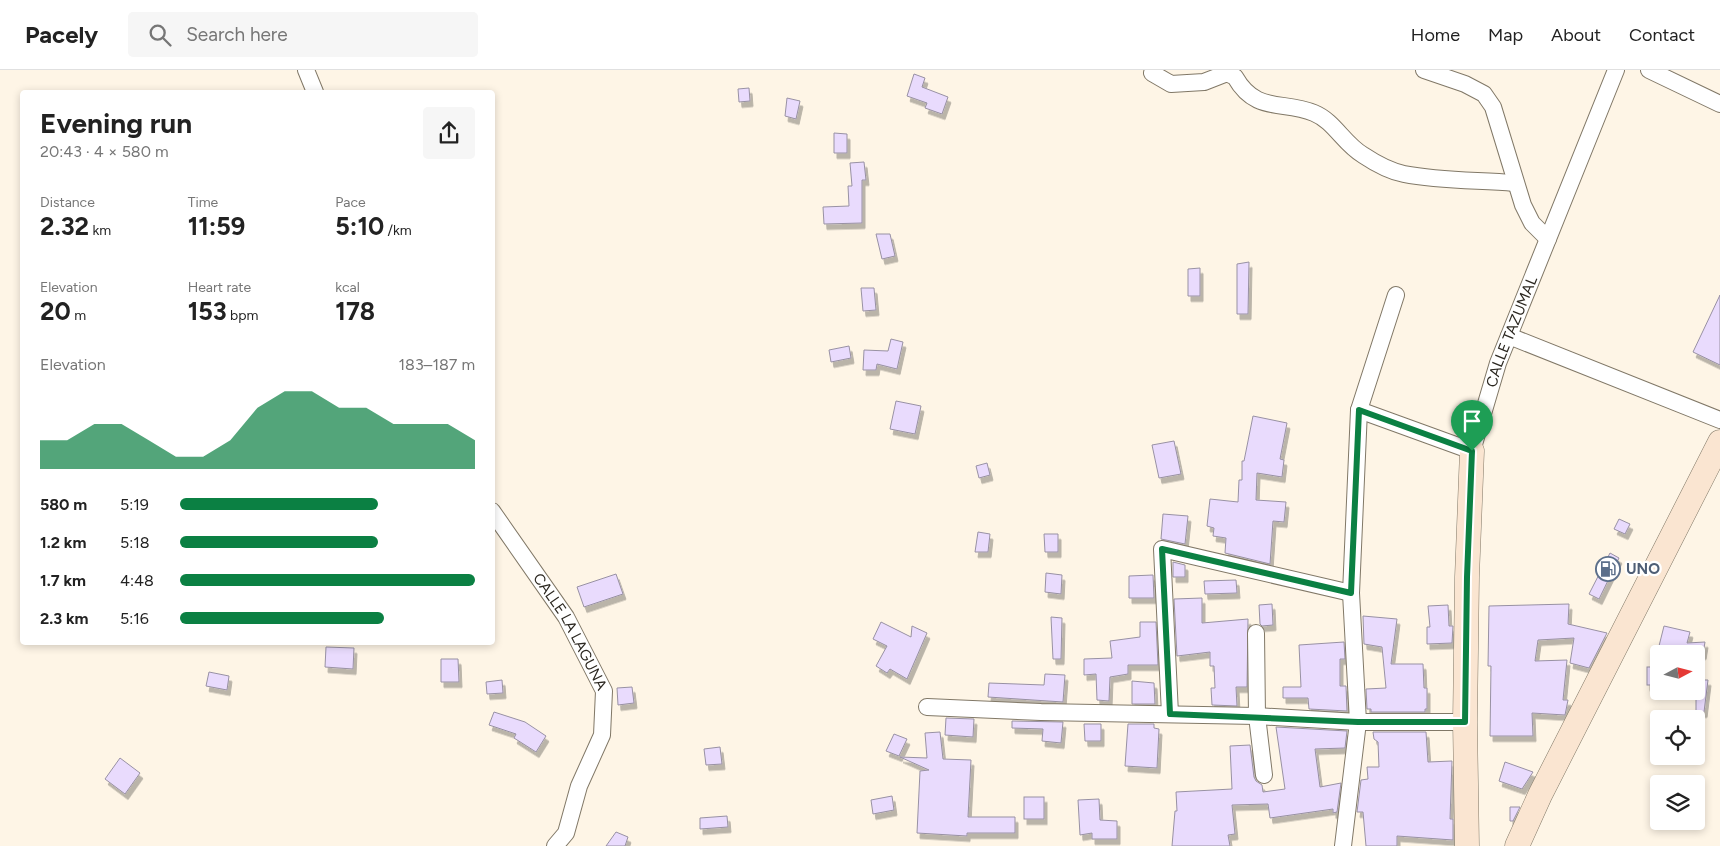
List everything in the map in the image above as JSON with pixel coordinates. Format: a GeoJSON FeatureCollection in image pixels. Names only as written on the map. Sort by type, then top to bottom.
{"type":"FeatureCollection","features":[{"type":"Feature","properties":{"kind":"main road"},"geometry":{"type":"LineString","coordinates":[[1517,846],[1540,795],[1720,442]]}},
{"type":"Feature","properties":{"kind":"main road","name":"CALLE TAZUMAL"},"geometry":{"type":"LineString","coordinates":[[1467,846],[1465,722],[1467,577],[1472,451]]}},
{"type":"Feature","properties":{"kind":"street"},"geometry":{"type":"LineString","coordinates":[[306,70],[314,90]]}},
{"type":"Feature","properties":{"kind":"street"},"geometry":{"type":"LineString","coordinates":[[1424,70],[1465,84],[1484,94],[1493,107],[1514,182],[1532,223],[1548,239]]}},
{"type":"Feature","properties":{"kind":"street","name":"CALLE TAZUMAL"},"geometry":{"type":"LineString","coordinates":[[1472,451],[1498,363],[1616,70]]}},
{"type":"Feature","properties":{"kind":"street"},"geometry":{"type":"LineString","coordinates":[[1650,70],[1720,104]]}},
{"type":"Feature","properties":{"kind":"street"},"geometry":{"type":"LineString","coordinates":[[1152,73],[1171,84],[1204,82],[1226,73],[1235,77],[1241,87],[1254,98],[1268,104],[1313,112],[1323,118],[1351,148],[1391,170],[1420,176],[1514,182]]}},
{"type":"Feature","properties":{"kind":"street"},"geometry":{"type":"LineString","coordinates":[[1343,846],[1358,722],[1351,593],[1359,410],[1396,295]]}},
{"type":"Feature","properties":{"kind":"street"},"geometry":{"type":"LineString","coordinates":[[1509,336],[1720,420]]}},
{"type":"Feature","properties":{"kind":"street"},"geometry":{"type":"LineString","coordinates":[[1359,410],[1472,451]]}},
{"type":"Feature","properties":{"kind":"street","name":"CALLE LA LAGUNA"},"geometry":{"type":"LineString","coordinates":[[495,515],[566,617],[604,692],[602,734],[579,786],[566,833],[556,846]]}},
{"type":"Feature","properties":{"kind":"street"},"geometry":{"type":"LineString","coordinates":[[1170,714],[1162,549],[1351,593]]}},
{"type":"Feature","properties":{"kind":"street"},"geometry":{"type":"LineString","coordinates":[[1256,633],[1258,716],[1264,775]]}},
{"type":"Feature","properties":{"kind":"street"},"geometry":{"type":"LineString","coordinates":[[927,707],[1041,712],[1258,716],[1358,722],[1465,722]]}},
{"type":"Feature","properties":{"kind":"building"},"geometry":{"type":"Polygon","coordinates":[[[914,74],[925,78],[922,87],[948,97],[942,114],[925,108],[927,103],[907,96],[914,74]]]}},
{"type":"Feature","properties":{"kind":"building"},"geometry":{"type":"Polygon","coordinates":[[[749,88],[750,101],[739,102],[738,89],[749,88]]]}},
{"type":"Feature","properties":{"kind":"building"},"geometry":{"type":"Polygon","coordinates":[[[787,98],[800,101],[796,119],[785,116],[787,98]]]}},
{"type":"Feature","properties":{"kind":"building"},"geometry":{"type":"Polygon","coordinates":[[[834,133],[847,134],[847,153],[834,153],[834,133]]]}},
{"type":"Feature","properties":{"kind":"building"},"geometry":{"type":"Polygon","coordinates":[[[864,162],[866,180],[862,180],[862,223],[824,224],[823,207],[849,206],[848,186],[852,186],[850,163],[864,162]]]}},
{"type":"Feature","properties":{"kind":"building"},"geometry":{"type":"Polygon","coordinates":[[[876,234],[890,234],[895,256],[882,259],[876,234]]]}},
{"type":"Feature","properties":{"kind":"building"},"geometry":{"type":"Polygon","coordinates":[[[1249,262],[1248,314],[1237,314],[1237,264],[1249,262]]]}},
{"type":"Feature","properties":{"kind":"building"},"geometry":{"type":"Polygon","coordinates":[[[1200,268],[1200,296],[1188,296],[1188,269],[1200,268]]]}},
{"type":"Feature","properties":{"kind":"building"},"geometry":{"type":"Polygon","coordinates":[[[861,288],[874,288],[876,310],[863,311],[861,288]]]}},
{"type":"Feature","properties":{"kind":"building"},"geometry":{"type":"Polygon","coordinates":[[[1720,295],[1720,365],[1693,352],[1720,295]]]}},
{"type":"Feature","properties":{"kind":"building"},"geometry":{"type":"Polygon","coordinates":[[[891,339],[903,342],[897,369],[877,364],[876,370],[863,370],[864,350],[888,351],[891,339]]]}},
{"type":"Feature","properties":{"kind":"building"},"geometry":{"type":"Polygon","coordinates":[[[849,346],[851,358],[831,362],[829,350],[849,346]]]}},
{"type":"Feature","properties":{"kind":"building"},"geometry":{"type":"Polygon","coordinates":[[[896,401],[921,406],[915,434],[890,429],[896,401]]]}},
{"type":"Feature","properties":{"kind":"building"},"geometry":{"type":"Polygon","coordinates":[[[1253,416],[1287,423],[1280,459],[1284,460],[1282,477],[1257,473],[1256,500],[1286,502],[1284,522],[1273,521],[1270,564],[1225,553],[1226,538],[1213,536],[1214,528],[1207,526],[1210,499],[1238,502],[1239,480],[1242,480],[1242,461],[1244,461],[1253,416]]]}},
{"type":"Feature","properties":{"kind":"building"},"geometry":{"type":"Polygon","coordinates":[[[1174,441],[1181,474],[1159,478],[1152,445],[1174,441]]]}},
{"type":"Feature","properties":{"kind":"building"},"geometry":{"type":"Polygon","coordinates":[[[987,463],[990,475],[979,478],[976,466],[987,463]]]}},
{"type":"Feature","properties":{"kind":"building"},"geometry":{"type":"Polygon","coordinates":[[[1163,514],[1188,516],[1185,544],[1161,539],[1163,514]]]}},
{"type":"Feature","properties":{"kind":"building","name":"UNO"},"geometry":{"type":"Polygon","coordinates":[[[1619,519],[1630,524],[1625,534],[1614,529],[1619,519]]]}},
{"type":"Feature","properties":{"kind":"building"},"geometry":{"type":"Polygon","coordinates":[[[978,532],[990,534],[988,552],[975,552],[978,532]]]}},
{"type":"Feature","properties":{"kind":"building"},"geometry":{"type":"Polygon","coordinates":[[[1044,534],[1058,534],[1058,552],[1045,552],[1044,534]]]}},
{"type":"Feature","properties":{"kind":"building","name":"UNO"},"geometry":{"type":"Polygon","coordinates":[[[1610,553],[1619,558],[1599,599],[1589,594],[1610,553]]]}},
{"type":"Feature","properties":{"kind":"building"},"geometry":{"type":"Polygon","coordinates":[[[1173,562],[1185,565],[1185,577],[1173,577],[1173,562]]]}},
{"type":"Feature","properties":{"kind":"building"},"geometry":{"type":"Polygon","coordinates":[[[1046,573],[1062,575],[1061,594],[1045,592],[1046,573]]]}},
{"type":"Feature","properties":{"kind":"building"},"geometry":{"type":"Polygon","coordinates":[[[616,574],[623,594],[584,607],[577,587],[616,574]]]}},
{"type":"Feature","properties":{"kind":"building"},"geometry":{"type":"Polygon","coordinates":[[[1153,575],[1154,598],[1129,598],[1129,576],[1153,575]]]}},
{"type":"Feature","properties":{"kind":"building"},"geometry":{"type":"Polygon","coordinates":[[[1236,580],[1237,593],[1205,594],[1204,581],[1236,580]]]}},
{"type":"Feature","properties":{"kind":"building"},"geometry":{"type":"Polygon","coordinates":[[[1202,598],[1202,623],[1248,619],[1247,687],[1236,687],[1237,706],[1212,705],[1211,688],[1215,688],[1214,666],[1210,666],[1210,652],[1177,656],[1174,599],[1202,598]]]}},
{"type":"Feature","properties":{"kind":"building"},"geometry":{"type":"Polygon","coordinates":[[[1272,604],[1273,625],[1262,626],[1260,624],[1259,605],[1272,604]]]}},
{"type":"Feature","properties":{"kind":"building"},"geometry":{"type":"Polygon","coordinates":[[[1569,604],[1568,624],[1607,633],[1589,668],[1570,663],[1574,638],[1538,640],[1535,661],[1567,660],[1563,700],[1568,700],[1565,715],[1532,713],[1533,736],[1490,736],[1491,666],[1488,666],[1489,606],[1569,604]]]}},
{"type":"Feature","properties":{"kind":"building"},"geometry":{"type":"Polygon","coordinates":[[[1448,605],[1449,626],[1453,626],[1452,643],[1427,644],[1427,627],[1430,627],[1428,606],[1448,605]]]}},
{"type":"Feature","properties":{"kind":"building"},"geometry":{"type":"Polygon","coordinates":[[[1363,616],[1397,619],[1391,664],[1423,664],[1424,688],[1427,688],[1427,709],[1425,709],[1425,712],[1371,712],[1371,709],[1367,709],[1366,689],[1386,688],[1382,647],[1364,644],[1363,616]]]}},
{"type":"Feature","properties":{"kind":"building"},"geometry":{"type":"Polygon","coordinates":[[[1051,617],[1062,618],[1061,659],[1053,659],[1051,617]]]}},
{"type":"Feature","properties":{"kind":"building"},"geometry":{"type":"Polygon","coordinates":[[[881,622],[911,637],[912,626],[927,633],[907,679],[890,669],[887,673],[876,666],[887,646],[873,639],[881,622]]]}},
{"type":"Feature","properties":{"kind":"building"},"geometry":{"type":"Polygon","coordinates":[[[1140,622],[1156,622],[1158,665],[1128,665],[1128,674],[1110,677],[1109,701],[1097,700],[1096,674],[1084,675],[1084,659],[1112,658],[1110,641],[1140,637],[1140,622]]]}},
{"type":"Feature","properties":{"kind":"building"},"geometry":{"type":"Polygon","coordinates":[[[1664,626],[1690,632],[1687,643],[1705,642],[1704,645],[1659,645],[1664,626]]]}},
{"type":"Feature","properties":{"kind":"building"},"geometry":{"type":"Polygon","coordinates":[[[1344,642],[1345,659],[1340,659],[1340,686],[1346,686],[1347,711],[1309,709],[1308,698],[1283,698],[1283,687],[1301,687],[1299,645],[1344,642]]]}},
{"type":"Feature","properties":{"kind":"building"},"geometry":{"type":"Polygon","coordinates":[[[326,647],[354,648],[353,669],[325,667],[326,647]]]}},
{"type":"Feature","properties":{"kind":"building"},"geometry":{"type":"Polygon","coordinates":[[[441,659],[458,659],[459,682],[441,682],[441,659]]]}},
{"type":"Feature","properties":{"kind":"building"},"geometry":{"type":"Polygon","coordinates":[[[1647,667],[1650,667],[1650,685],[1647,685],[1647,667]]]}},
{"type":"Feature","properties":{"kind":"building"},"geometry":{"type":"Polygon","coordinates":[[[209,672],[229,676],[227,690],[206,686],[209,672]]]}},
{"type":"Feature","properties":{"kind":"building"},"geometry":{"type":"Polygon","coordinates":[[[1045,674],[1065,675],[1063,702],[988,697],[989,683],[1044,685],[1045,674]]]}},
{"type":"Feature","properties":{"kind":"building"},"geometry":{"type":"Polygon","coordinates":[[[502,680],[503,693],[487,694],[486,682],[502,680]]]}},
{"type":"Feature","properties":{"kind":"building"},"geometry":{"type":"Polygon","coordinates":[[[1705,680],[1708,680],[1704,710],[1696,710],[1696,700],[1705,700],[1705,680]]]}},
{"type":"Feature","properties":{"kind":"building"},"geometry":{"type":"Polygon","coordinates":[[[1132,681],[1154,683],[1155,704],[1132,704],[1132,681]]]}},
{"type":"Feature","properties":{"kind":"building"},"geometry":{"type":"Polygon","coordinates":[[[632,687],[634,703],[618,705],[617,688],[632,687]]]}},
{"type":"Feature","properties":{"kind":"building"},"geometry":{"type":"Polygon","coordinates":[[[494,712],[525,722],[546,736],[536,752],[514,738],[516,734],[489,725],[494,712]]]}},
{"type":"Feature","properties":{"kind":"building"},"geometry":{"type":"Polygon","coordinates":[[[946,718],[974,719],[973,737],[945,735],[946,718]]]}},
{"type":"Feature","properties":{"kind":"building"},"geometry":{"type":"Polygon","coordinates":[[[1012,721],[1063,722],[1061,743],[1042,741],[1043,729],[1012,728],[1012,721]]]}},
{"type":"Feature","properties":{"kind":"building"},"geometry":{"type":"Polygon","coordinates":[[[1084,724],[1101,724],[1101,741],[1085,741],[1084,724]]]}},
{"type":"Feature","properties":{"kind":"building"},"geometry":{"type":"Polygon","coordinates":[[[1128,724],[1154,724],[1154,728],[1159,729],[1157,768],[1125,766],[1128,724]]]}},
{"type":"Feature","properties":{"kind":"building"},"geometry":{"type":"Polygon","coordinates":[[[1276,727],[1347,731],[1345,748],[1315,749],[1320,787],[1341,783],[1337,812],[1333,813],[1333,809],[1270,818],[1268,804],[1232,805],[1235,834],[1228,835],[1230,846],[1172,846],[1175,811],[1177,811],[1176,792],[1232,789],[1230,746],[1250,745],[1254,777],[1262,785],[1263,792],[1285,789],[1276,727]]]}},
{"type":"Feature","properties":{"kind":"building"},"geometry":{"type":"Polygon","coordinates":[[[940,732],[943,759],[971,760],[968,817],[1015,817],[1015,833],[967,833],[967,836],[917,833],[920,771],[929,770],[900,757],[927,758],[925,733],[940,732]]]}},
{"type":"Feature","properties":{"kind":"building"},"geometry":{"type":"Polygon","coordinates":[[[1373,732],[1426,732],[1428,762],[1452,761],[1450,819],[1453,819],[1453,840],[1397,836],[1397,846],[1366,846],[1363,812],[1357,812],[1361,780],[1368,779],[1367,767],[1379,767],[1378,742],[1374,739],[1373,732]]]}},
{"type":"Feature","properties":{"kind":"building"},"geometry":{"type":"Polygon","coordinates":[[[894,734],[907,739],[899,756],[886,751],[894,734]]]}},
{"type":"Feature","properties":{"kind":"building"},"geometry":{"type":"Polygon","coordinates":[[[720,747],[722,764],[706,765],[704,749],[720,747]]]}},
{"type":"Feature","properties":{"kind":"building"},"geometry":{"type":"Polygon","coordinates":[[[120,758],[140,773],[125,794],[105,779],[120,758]]]}},
{"type":"Feature","properties":{"kind":"building"},"geometry":{"type":"Polygon","coordinates":[[[1505,762],[1533,772],[1522,789],[1499,781],[1505,762]]]}},
{"type":"Feature","properties":{"kind":"building"},"geometry":{"type":"Polygon","coordinates":[[[892,796],[894,810],[873,814],[871,800],[892,796]]]}},
{"type":"Feature","properties":{"kind":"building"},"geometry":{"type":"Polygon","coordinates":[[[1024,797],[1044,797],[1044,819],[1024,819],[1024,797]]]}},
{"type":"Feature","properties":{"kind":"building"},"geometry":{"type":"Polygon","coordinates":[[[1099,799],[1100,820],[1117,821],[1117,839],[1092,839],[1092,833],[1080,835],[1078,800],[1099,799]]]}},
{"type":"Feature","properties":{"kind":"building"},"geometry":{"type":"Polygon","coordinates":[[[1510,807],[1520,807],[1513,821],[1510,821],[1510,807]]]}},
{"type":"Feature","properties":{"kind":"building"},"geometry":{"type":"Polygon","coordinates":[[[727,816],[728,827],[700,829],[700,818],[727,816]]]}},
{"type":"Feature","properties":{"kind":"building"},"geometry":{"type":"Polygon","coordinates":[[[616,832],[628,837],[625,846],[606,846],[616,832]]]}},
{"type":"Feature","properties":{"kind":"place","name":"UNO"},"geometry":{"type":"Point","coordinates":[1608,569]}},
{"type":"Feature","properties":{"kind":"route"},"geometry":{"type":"LineString","coordinates":[[1359,410],[1472,451],[1467,577],[1465,722],[1358,722],[1258,716],[1170,714],[1162,549],[1351,593],[1359,410]]}}]}
